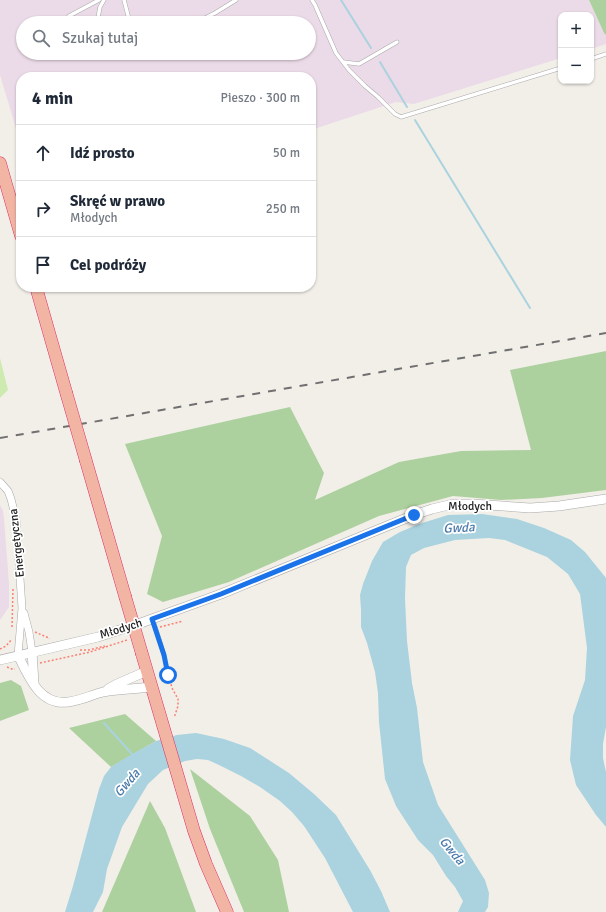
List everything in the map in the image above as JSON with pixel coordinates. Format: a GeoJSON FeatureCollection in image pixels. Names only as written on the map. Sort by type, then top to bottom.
{"type":"FeatureCollection","features":[{"type":"Feature","properties":{"kind":"highway"},"geometry":{"type":"LineString","coordinates":[[0,163],[16,219]]}},
{"type":"Feature","properties":{"kind":"highway"},"geometry":{"type":"LineString","coordinates":[[37,292],[185,802],[206,864],[227,912]]}},
{"type":"Feature","properties":{"kind":"street","name":"Energetyczna"},"geometry":{"type":"LineString","coordinates":[[0,482],[8,491],[12,499],[16,519],[22,608]]}},
{"type":"Feature","properties":{"kind":"street","name":"Młodych"},"geometry":{"type":"LineString","coordinates":[[2,663],[18,656],[106,634],[152,619],[221,594],[414,515],[439,507],[459,504],[530,508],[559,506],[606,499]]}},
{"type":"Feature","properties":{"kind":"street"},"geometry":{"type":"LineString","coordinates":[[22,608],[32,652],[27,674],[39,692],[46,698],[61,703],[75,701],[102,692],[147,671]]}},
{"type":"Feature","properties":{"kind":"street"},"geometry":{"type":"LineString","coordinates":[[22,608],[18,656],[28,666]]}},
{"type":"Feature","properties":{"kind":"street"},"geometry":{"type":"LineString","coordinates":[[102,692],[152,687]]}},
{"type":"Feature","properties":{"kind":"lane"},"geometry":{"type":"LineString","coordinates":[[69,16],[99,0]]}},
{"type":"Feature","properties":{"kind":"lane"},"geometry":{"type":"LineString","coordinates":[[98,16],[100,7],[104,0]]}},
{"type":"Feature","properties":{"kind":"lane"},"geometry":{"type":"LineString","coordinates":[[124,0],[128,16]]}},
{"type":"Feature","properties":{"kind":"lane"},"geometry":{"type":"LineString","coordinates":[[209,16],[236,0]]}},
{"type":"Feature","properties":{"kind":"lane"},"geometry":{"type":"LineString","coordinates":[[312,0],[336,53],[349,70],[365,86],[394,114],[400,116],[558,69]]}},
{"type":"Feature","properties":{"kind":"lane"},"geometry":{"type":"LineString","coordinates":[[343,62],[359,64],[397,42]]}},
{"type":"Feature","properties":{"kind":"lane"},"geometry":{"type":"LineString","coordinates":[[594,58],[606,54]]}},
{"type":"Feature","properties":{"kind":"lane"},"geometry":{"type":"LineString","coordinates":[[152,619],[164,655]]}},
{"type":"Feature","properties":{"kind":"path"},"geometry":{"type":"LineString","coordinates":[[12,628],[13,589]]}},
{"type":"Feature","properties":{"kind":"path"},"geometry":{"type":"LineString","coordinates":[[156,629],[158,627],[183,620]]}},
{"type":"Feature","properties":{"kind":"path"},"geometry":{"type":"LineString","coordinates":[[0,649],[6,646],[12,639],[12,636]]}},
{"type":"Feature","properties":{"kind":"path"},"geometry":{"type":"LineString","coordinates":[[2,663],[12,669],[90,652],[117,642],[131,639]]}},
{"type":"Feature","properties":{"kind":"path"},"geometry":{"type":"LineString","coordinates":[[164,655],[172,688],[178,699],[178,706],[174,718]]}},
{"type":"Feature","properties":{"kind":"shaded area"},"geometry":{"type":"Polygon","coordinates":[[[0,0],[589,0],[606,35],[606,44],[594,48],[594,12],[558,12],[558,59],[414,104],[396,102],[316,128],[316,72],[16,72],[16,128],[0,75],[0,0]]]}},
{"type":"Feature","properties":{"kind":"shaded area"},"geometry":{"type":"Polygon","coordinates":[[[0,505],[3,511],[4,519],[9,583],[9,607],[0,620],[0,505]]]}},
{"type":"Feature","properties":{"kind":"green space"},"geometry":{"type":"Polygon","coordinates":[[[589,0],[606,0],[606,35],[604,33],[589,0]]]}},
{"type":"Feature","properties":{"kind":"green space"},"geometry":{"type":"Polygon","coordinates":[[[606,351],[606,490],[542,498],[501,500],[453,496],[379,516],[229,582],[163,602],[147,594],[162,536],[125,444],[290,407],[324,473],[315,500],[399,462],[461,451],[531,450],[510,370],[606,351]]]}},
{"type":"Feature","properties":{"kind":"green space"},"geometry":{"type":"Polygon","coordinates":[[[0,358],[8,390],[0,398],[0,358]]]}},
{"type":"Feature","properties":{"kind":"green space"},"geometry":{"type":"Polygon","coordinates":[[[11,680],[21,686],[29,710],[0,721],[0,683],[11,680]]]}},
{"type":"Feature","properties":{"kind":"green space"},"geometry":{"type":"Polygon","coordinates":[[[125,714],[156,741],[111,767],[69,728],[125,714]]]}},
{"type":"Feature","properties":{"kind":"green space"},"geometry":{"type":"Polygon","coordinates":[[[190,769],[250,816],[278,860],[289,912],[244,912],[210,829],[190,769]]]}},
{"type":"Feature","properties":{"kind":"green space"},"geometry":{"type":"Polygon","coordinates":[[[150,801],[165,828],[196,912],[102,912],[150,801]]]}},
{"type":"Feature","properties":{"kind":"water","name":"Gwda"},"geometry":{"type":"Polygon","coordinates":[[[482,514],[517,519],[544,528],[571,540],[585,552],[606,578],[606,727],[603,744],[603,758],[606,772],[606,827],[576,785],[570,760],[573,716],[585,680],[587,648],[580,594],[568,574],[547,557],[505,540],[489,538],[455,540],[424,548],[411,555],[406,567],[405,598],[407,641],[423,762],[438,805],[485,880],[489,893],[488,907],[485,912],[458,912],[463,901],[433,855],[418,840],[396,806],[385,779],[379,722],[378,693],[375,672],[361,627],[360,595],[372,561],[383,542],[400,532],[419,524],[448,515],[482,514]]]}},
{"type":"Feature","properties":{"kind":"water","name":"Gwda"},"geometry":{"type":"Polygon","coordinates":[[[196,733],[224,739],[250,748],[289,773],[314,794],[336,815],[370,870],[390,912],[353,912],[325,858],[304,826],[292,812],[280,801],[241,776],[208,760],[197,759],[185,761],[163,770],[148,784],[122,827],[107,869],[103,892],[93,912],[65,912],[99,789],[104,776],[111,767],[156,741],[177,735],[196,733]]]}},
{"type":"Feature","properties":{"kind":"waterway"},"geometry":{"type":"LineString","coordinates":[[341,0],[371,48]]}},
{"type":"Feature","properties":{"kind":"waterway"},"geometry":{"type":"LineString","coordinates":[[380,62],[407,107]]}},
{"type":"Feature","properties":{"kind":"waterway"},"geometry":{"type":"LineString","coordinates":[[415,120],[530,308]]}},
{"type":"Feature","properties":{"kind":"waterway"},"geometry":{"type":"LineString","coordinates":[[104,723],[132,754]]}},
{"type":"Feature","properties":{"kind":"railway"},"geometry":{"type":"LineString","coordinates":[[0,438],[606,333]]}},
{"type":"Feature","properties":{"kind":"route"},"geometry":{"type":"LineString","coordinates":[[168,675],[164,655],[152,619],[221,594],[414,515]]}}]}
